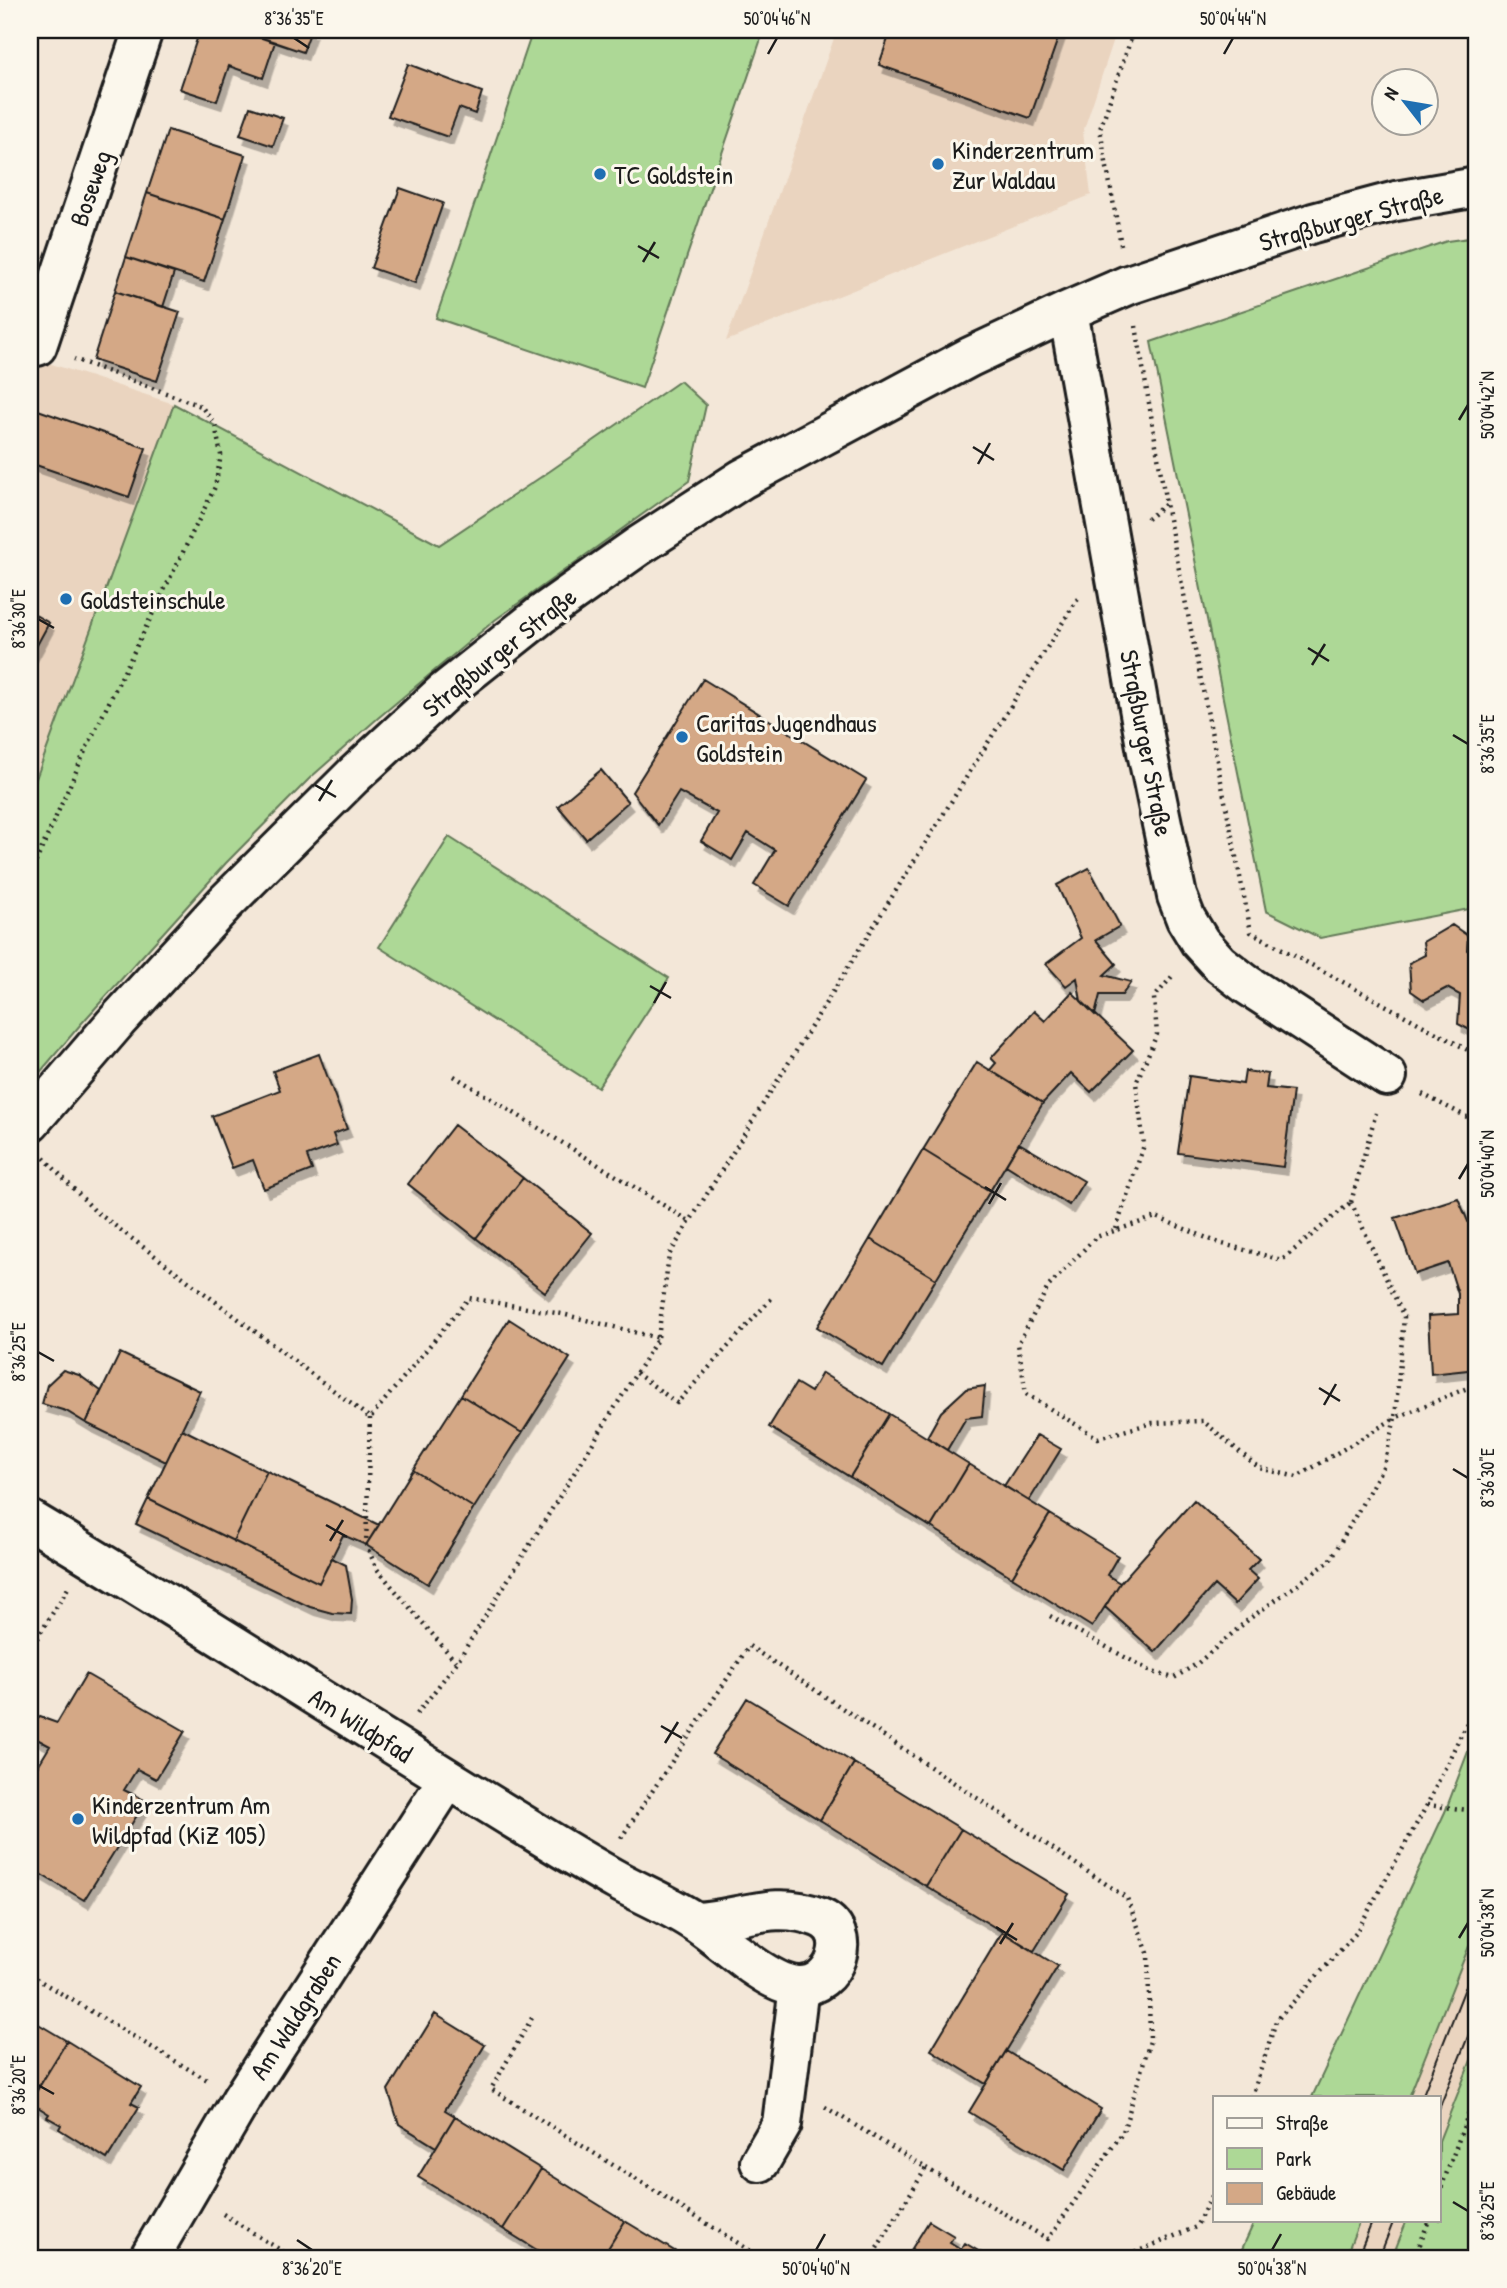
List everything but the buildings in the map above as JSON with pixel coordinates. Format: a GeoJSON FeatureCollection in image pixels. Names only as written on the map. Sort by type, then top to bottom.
{"type":"FeatureCollection","features":[{"type":"Feature","properties":{"kind":"street","name":"Boseweg"},"geometry":{"type":"LineString","coordinates":[[37,346],[144,30]]}},
{"type":"Feature","properties":{"kind":"street","name":"Straßburger Straße"},"geometry":{"type":"LineString","coordinates":[[30,1122],[117,1021],[225,904],[344,786],[444,692],[542,614],[637,547],[743,479],[970,357],[1128,285],[1313,223],[1396,201],[1477,187]]}},
{"type":"Feature","properties":{"kind":"street","name":"Straßburger Straße"},"geometry":{"type":"LineString","coordinates":[[1068,311],[1147,752],[1177,895],[1186,919],[1200,942],[1219,963],[1246,984],[1387,1076]]}},
{"type":"Feature","properties":{"kind":"street","name":"Am Wildpfad"},"geometry":{"type":"LineString","coordinates":[[30,1520],[448,1779],[599,1870],[696,1922],[753,1966],[778,1981],[799,1986]]}},
{"type":"Feature","properties":{"kind":"street","name":"Am Waldgraben"},"geometry":{"type":"LineString","coordinates":[[149,2258],[241,2100],[448,1779]]}},
{"type":"Feature","properties":{"kind":"street"},"geometry":{"type":"LineString","coordinates":[[696,1922],[776,1909],[804,1911],[825,1919],[837,1935],[839,1955],[831,1969],[819,1981],[799,1986],[789,2085],[782,2124],[760,2162]]}},
{"type":"Feature","properties":{"kind":"path"},"geometry":{"type":"LineString","coordinates":[[1123,255],[1100,130],[1134,30]]}},
{"type":"Feature","properties":{"kind":"path"},"geometry":{"type":"LineString","coordinates":[[1134,319],[1166,504],[1251,932],[1477,1055]]}},
{"type":"Feature","properties":{"kind":"path"},"geometry":{"type":"LineString","coordinates":[[30,875],[86,749],[215,487],[221,455],[215,425],[201,406],[37,346]]}},
{"type":"Feature","properties":{"kind":"path"},"geometry":{"type":"LineString","coordinates":[[394,1745],[457,1662],[657,1338],[669,1255],[1110,546],[1166,504]]}},
{"type":"Feature","properties":{"kind":"path"},"geometry":{"type":"LineString","coordinates":[[1116,1230],[1144,1145],[1136,1083],[1157,1034],[1154,998],[1200,942]]}},
{"type":"Feature","properties":{"kind":"path"},"geometry":{"type":"LineString","coordinates":[[454,1076],[691,1222]]}},
{"type":"Feature","properties":{"kind":"path"},"geometry":{"type":"LineString","coordinates":[[1477,1122],[1387,1076],[1351,1202],[1282,1260],[1219,1243],[1156,1217],[1096,1237],[1048,1287],[1018,1344],[1026,1394],[1098,1438],[1152,1423],[1203,1421],[1259,1468],[1297,1477],[1395,1418],[1477,1384]]}},
{"type":"Feature","properties":{"kind":"path"},"geometry":{"type":"LineString","coordinates":[[56,1168],[94,1210],[370,1418]]}},
{"type":"Feature","properties":{"kind":"path"},"geometry":{"type":"LineString","coordinates":[[1050,1616],[1152,1672],[1174,1678],[1198,1663],[1249,1619],[1330,1561],[1384,1465],[1395,1418],[1404,1317],[1351,1202]]}},
{"type":"Feature","properties":{"kind":"path"},"geometry":{"type":"LineString","coordinates":[[457,1662],[377,1569],[366,1545],[370,1418],[468,1298],[562,1314],[657,1338]]}},
{"type":"Feature","properties":{"kind":"path"},"geometry":{"type":"LineString","coordinates":[[636,1373],[677,1403],[771,1299]]}},
{"type":"Feature","properties":{"kind":"path"},"geometry":{"type":"LineString","coordinates":[[30,1650],[88,1555]]}},
{"type":"Feature","properties":{"kind":"path"},"geometry":{"type":"LineString","coordinates":[[599,1870],[749,1646],[1127,1898],[1148,1953],[1150,2041],[1123,2132],[1048,2239],[789,2085]]}},
{"type":"Feature","properties":{"kind":"path"},"geometry":{"type":"LineString","coordinates":[[1252,2096],[1276,2021],[1356,1933],[1427,1805],[1477,1702]]}},
{"type":"Feature","properties":{"kind":"path"},"geometry":{"type":"LineString","coordinates":[[1427,1805],[1477,1811]]}},
{"type":"Feature","properties":{"kind":"path"},"geometry":{"type":"LineString","coordinates":[[30,1975],[241,2100]]}},
{"type":"Feature","properties":{"kind":"path"},"geometry":{"type":"LineString","coordinates":[[532,2018],[491,2089],[762,2258]]}},
{"type":"Feature","properties":{"kind":"path"},"geometry":{"type":"LineString","coordinates":[[1440,2191],[1477,2090]]}},
{"type":"Feature","properties":{"kind":"path"},"geometry":{"type":"LineString","coordinates":[[872,2258],[926,2168]]}},
{"type":"Feature","properties":{"kind":"path"},"geometry":{"type":"LineString","coordinates":[[188,2192],[293,2258]]}},
{"type":"Feature","properties":{"kind":"path"},"geometry":{"type":"LineString","coordinates":[[1122,2258],[1196,2227],[1213,2193]]}},
{"type":"Feature","properties":{"kind":"path"},"geometry":{"type":"LineString","coordinates":[[1415,2258],[1428,2222]]}},
{"type":"Feature","properties":{"kind":"shaded area","name":"Kinderzentrum Zur Waldau"},"geometry":{"type":"Polygon","coordinates":[[[837,30],[1117,30],[1083,132],[1091,195],[726,341],[837,30]]]}},
{"type":"Feature","properties":{"kind":"shaded area","name":"Goldsteinschule"},"geometry":{"type":"Polygon","coordinates":[[[30,357],[174,404],[30,795],[30,357]]]}},
{"type":"Feature","properties":{"kind":"shaded area"},"geometry":{"type":"Polygon","coordinates":[[[1477,1926],[1477,2045],[1440,2138],[1440,2096],[1409,2096],[1477,1926]]]}},
{"type":"Feature","properties":{"kind":"shaded area"},"geometry":{"type":"Polygon","coordinates":[[[1359,2222],[1406,2222],[1392,2258],[1345,2258],[1359,2222]]]}},
{"type":"Feature","properties":{"kind":"green space","name":"TC Goldstein"},"geometry":{"type":"Polygon","coordinates":[[[533,30],[764,30],[642,388],[436,318],[533,30]]]}},
{"type":"Feature","properties":{"kind":"green space"},"geometry":{"type":"Polygon","coordinates":[[[1477,237],[1477,912],[1469,909],[1320,938],[1266,911],[1151,342],[1447,241],[1477,237]]]}},
{"type":"Feature","properties":{"kind":"green space"},"geometry":{"type":"Polygon","coordinates":[[[680,381],[706,405],[689,481],[495,620],[310,778],[226,863],[30,1084],[30,795],[174,404],[439,545],[680,381]]]}},
{"type":"Feature","properties":{"kind":"green space"},"geometry":{"type":"Polygon","coordinates":[[[449,837],[669,978],[598,1087],[379,947],[449,837]]]}},
{"type":"Feature","properties":{"kind":"green space"},"geometry":{"type":"Polygon","coordinates":[[[1477,1728],[1477,1926],[1409,2096],[1312,2096],[1445,1812],[1477,1728]]]}},
{"type":"Feature","properties":{"kind":"green space"},"geometry":{"type":"Polygon","coordinates":[[[1477,2045],[1477,2258],[1392,2258],[1406,2222],[1440,2222],[1440,2138],[1477,2045]]]}},
{"type":"Feature","properties":{"kind":"green space"},"geometry":{"type":"Polygon","coordinates":[[[1254,2222],[1359,2222],[1345,2258],[1238,2258],[1254,2222]]]}},
{"type":"Feature","properties":{"kind":"tram line"},"geometry":{"type":"LineString","coordinates":[[1422,2096],[1477,1958]]}},
{"type":"Feature","properties":{"kind":"tram line"},"geometry":{"type":"LineString","coordinates":[[1440,2106],[1477,2014]]}},
{"type":"Feature","properties":{"kind":"tram line"},"geometry":{"type":"LineString","coordinates":[[1357,2258],[1372,2222]]}},
{"type":"Feature","properties":{"kind":"tram line"},"geometry":{"type":"LineString","coordinates":[[1379,2258],[1393,2222]]}},
{"type":"Feature","properties":{"kind":"place","name":"Kinderzentrum Zur Waldau"},"geometry":{"type":"Point","coordinates":[938,164]}},
{"type":"Feature","properties":{"kind":"place","name":"TC Goldstein"},"geometry":{"type":"Point","coordinates":[600,174]}},
{"type":"Feature","properties":{"kind":"place","name":"Goldsteinschule"},"geometry":{"type":"Point","coordinates":[66,599]}},
{"type":"Feature","properties":{"kind":"place","name":"Caritas Jugendhaus Goldstein"},"geometry":{"type":"Point","coordinates":[682,737]}},
{"type":"Feature","properties":{"kind":"place","name":"Kinderzentrum Am Wildpfad (KiZ 105)"},"geometry":{"type":"Point","coordinates":[78,1819]}}]}
